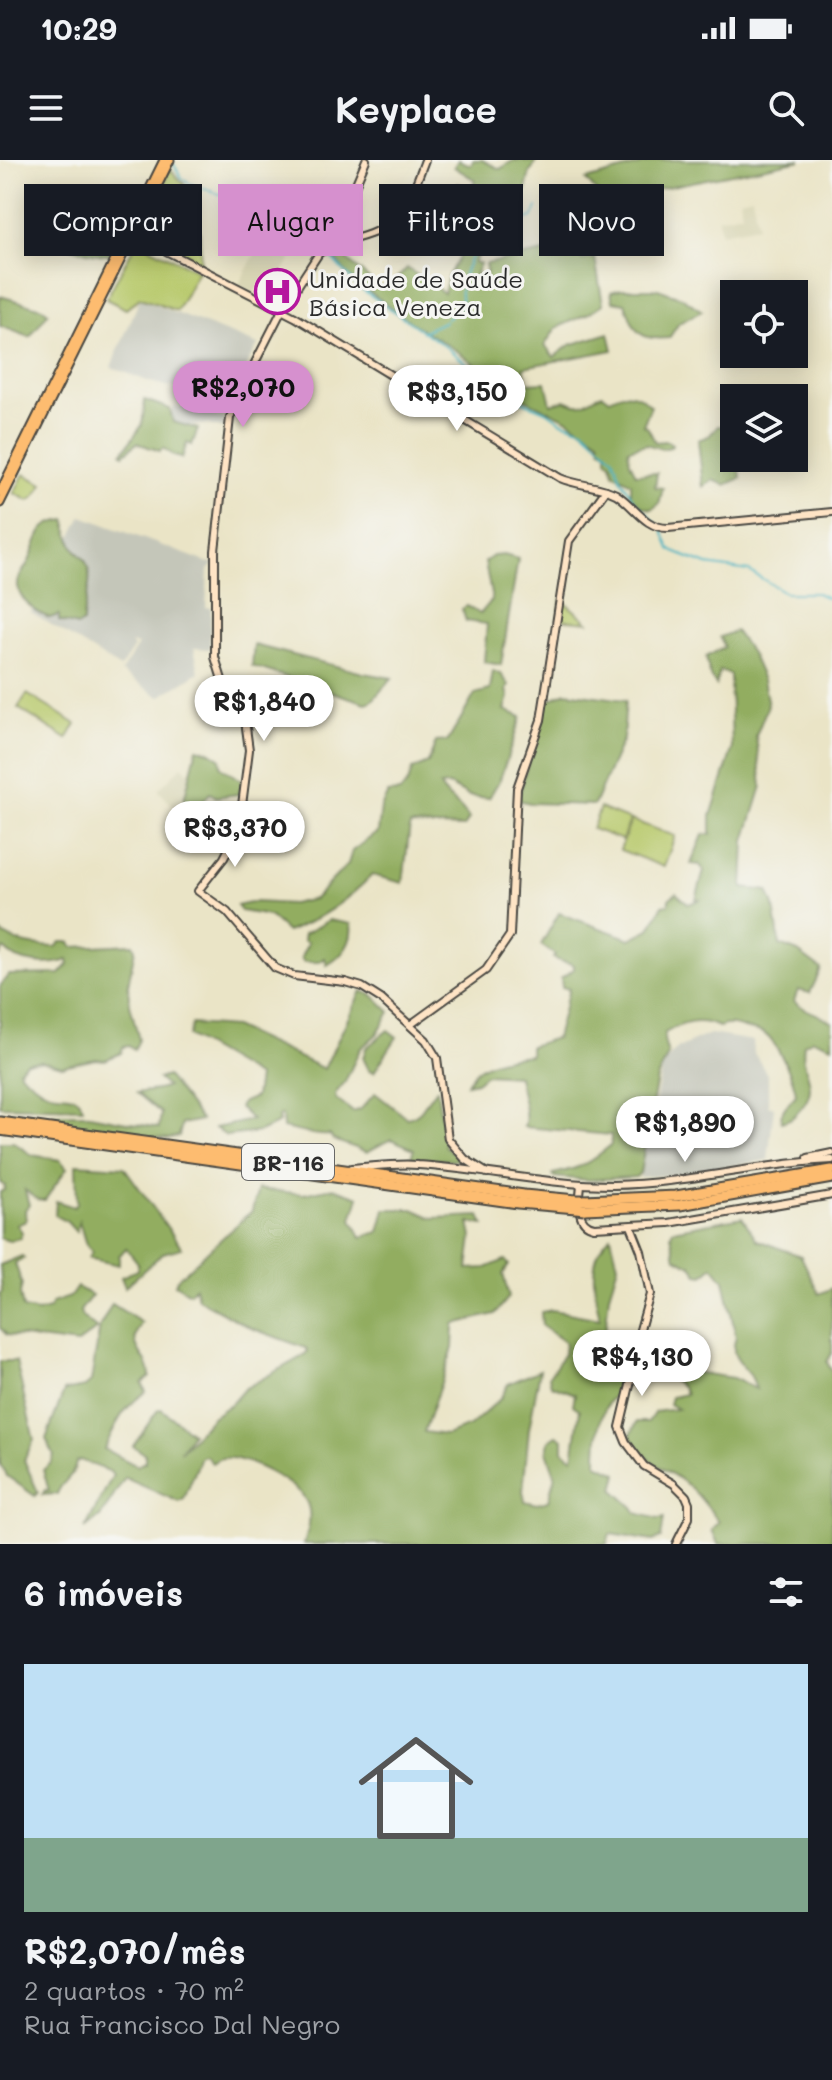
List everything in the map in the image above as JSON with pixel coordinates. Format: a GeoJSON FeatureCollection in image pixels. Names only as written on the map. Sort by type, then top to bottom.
{"type":"FeatureCollection","features":[{"type":"Feature","properties":{"kind":"highway","name":"BR-116"},"geometry":{"type":"LineString","coordinates":[[0,1122],[580,1204],[676,1196],[832,1170]]}},
{"type":"Feature","properties":{"kind":"highway","name":"BR-116"},"geometry":{"type":"LineString","coordinates":[[0,1130],[518,1203],[680,1205],[832,1178]]}},
{"type":"Feature","properties":{"kind":"main road"},"geometry":{"type":"LineString","coordinates":[[155,184],[166,162]]}},
{"type":"Feature","properties":{"kind":"main road"},"geometry":{"type":"LineString","coordinates":[[0,503],[119,256]]}},
{"type":"Feature","properties":{"kind":"main road"},"geometry":{"type":"LineString","coordinates":[[0,492],[87,322]]}},
{"type":"Feature","properties":{"kind":"street"},"geometry":{"type":"LineString","coordinates":[[356,184],[366,160]]}},
{"type":"Feature","properties":{"kind":"street"},"geometry":{"type":"LineString","coordinates":[[363,236],[380,230],[396,219],[409,202],[425,160]]}},
{"type":"Feature","properties":{"kind":"street"},"geometry":{"type":"LineString","coordinates":[[177,256],[282,310],[555,475],[572,483],[606,490],[657,527],[832,512]]}},
{"type":"Feature","properties":{"kind":"street"},"geometry":{"type":"LineString","coordinates":[[318,256],[282,310],[239,394],[227,436],[215,551],[215,657],[223,683],[245,720],[249,750],[239,829],[224,858],[198,891],[227,912],[275,968],[294,976],[362,987],[381,999],[430,1044],[435,1053],[445,1134],[465,1159],[487,1173]]}},
{"type":"Feature","properties":{"kind":"street"},"geometry":{"type":"LineString","coordinates":[[410,1025],[486,970],[510,935],[518,784],[541,720],[569,541],[606,490]]}},
{"type":"Feature","properties":{"kind":"street"},"geometry":{"type":"LineString","coordinates":[[330,1168],[410,1164],[581,1184],[665,1182],[832,1153]]}},
{"type":"Feature","properties":{"kind":"street"},"geometry":{"type":"LineString","coordinates":[[464,1170],[465,1159]]}},
{"type":"Feature","properties":{"kind":"street"},"geometry":{"type":"LineString","coordinates":[[788,1163],[832,1160]]}},
{"type":"Feature","properties":{"kind":"street"},"geometry":{"type":"LineString","coordinates":[[581,1184],[580,1214],[585,1225],[594,1227],[681,1221],[832,1195]]}},
{"type":"Feature","properties":{"kind":"street"},"geometry":{"type":"LineString","coordinates":[[631,1226],[641,1251],[650,1294],[634,1351],[631,1381],[620,1427],[626,1442],[644,1466],[674,1484],[686,1496],[689,1518],[676,1544]]}},
{"type":"Feature","properties":{"kind":"shaded area"},"geometry":{"type":"Polygon","coordinates":[[[752,196],[758,226],[721,233],[718,218],[742,213],[740,199],[752,196]]]}},
{"type":"Feature","properties":{"kind":"shaded area"},"geometry":{"type":"Polygon","coordinates":[[[254,256],[292,258],[275,283],[265,277],[254,293],[239,284],[254,256]]]}},
{"type":"Feature","properties":{"kind":"shaded area"},"geometry":{"type":"Polygon","coordinates":[[[140,299],[258,345],[229,396],[216,398],[150,382],[111,367],[140,299]]]}},
{"type":"Feature","properties":{"kind":"shaded area"},"geometry":{"type":"Polygon","coordinates":[[[174,406],[225,419],[224,429],[206,424],[175,424],[171,414],[174,406]]]}},
{"type":"Feature","properties":{"kind":"shaded area"},"geometry":{"type":"Polygon","coordinates":[[[82,516],[209,563],[215,562],[208,570],[206,607],[211,608],[210,649],[194,648],[199,672],[160,697],[121,672],[138,645],[131,643],[134,647],[120,668],[31,612],[82,516]]]}},
{"type":"Feature","properties":{"kind":"shaded area"},"geometry":{"type":"Polygon","coordinates":[[[182,766],[189,773],[182,804],[178,801],[173,806],[158,790],[182,766]]]}},
{"type":"Feature","properties":{"kind":"shaded area"},"geometry":{"type":"Polygon","coordinates":[[[710,1034],[753,1041],[754,1053],[768,1076],[768,1105],[774,1107],[768,1160],[640,1177],[663,1064],[678,1048],[710,1034]]]}},
{"type":"Feature","properties":{"kind":"green space"},"geometry":{"type":"Polygon","coordinates":[[[458,160],[471,165],[473,160],[482,160],[500,169],[514,160],[537,161],[523,194],[523,184],[473,184],[475,180],[454,167],[458,160]]]}},
{"type":"Feature","properties":{"kind":"green space"},"geometry":{"type":"Polygon","coordinates":[[[658,160],[801,160],[664,188],[664,184],[589,184],[586,180],[658,160]]]}},
{"type":"Feature","properties":{"kind":"green space"},"geometry":{"type":"Polygon","coordinates":[[[170,169],[184,184],[164,184],[170,169]]]}},
{"type":"Feature","properties":{"kind":"green space"},"geometry":{"type":"Polygon","coordinates":[[[539,253],[539,256],[581,256],[582,260],[595,258],[603,304],[556,328],[545,345],[554,357],[570,345],[609,333],[613,350],[524,367],[527,383],[546,382],[551,404],[565,400],[582,404],[603,394],[610,399],[627,393],[637,395],[651,406],[643,425],[655,442],[667,441],[672,444],[671,447],[662,449],[646,444],[628,449],[636,474],[657,473],[655,487],[663,488],[659,504],[652,509],[643,507],[631,497],[631,483],[614,473],[607,459],[607,451],[601,448],[599,440],[567,419],[516,395],[349,277],[333,256],[345,256],[379,287],[392,283],[407,268],[444,293],[448,276],[459,256],[477,256],[474,263],[480,264],[475,275],[487,274],[485,264],[539,253]]]}},
{"type":"Feature","properties":{"kind":"green space"},"geometry":{"type":"Polygon","coordinates":[[[129,256],[168,256],[198,271],[177,311],[140,298],[126,309],[106,299],[129,256]]]}},
{"type":"Feature","properties":{"kind":"green space"},"geometry":{"type":"Polygon","coordinates":[[[185,256],[200,256],[200,264],[185,256]]]}},
{"type":"Feature","properties":{"kind":"green space"},"geometry":{"type":"Polygon","coordinates":[[[658,289],[683,298],[702,311],[679,323],[669,338],[650,338],[635,328],[625,303],[613,301],[611,292],[658,289]]]}},
{"type":"Feature","properties":{"kind":"green space"},"geometry":{"type":"Polygon","coordinates":[[[0,296],[42,308],[48,313],[30,337],[0,326],[0,296]]]}},
{"type":"Feature","properties":{"kind":"green space"},"geometry":{"type":"Polygon","coordinates":[[[145,400],[170,409],[173,422],[198,429],[192,445],[187,443],[182,458],[163,448],[160,451],[137,443],[122,453],[142,425],[145,400]]]}},
{"type":"Feature","properties":{"kind":"green space"},"geometry":{"type":"Polygon","coordinates":[[[720,426],[720,472],[740,472],[741,478],[726,485],[713,480],[703,487],[698,440],[709,436],[720,426]]]}},
{"type":"Feature","properties":{"kind":"green space"},"geometry":{"type":"Polygon","coordinates":[[[24,474],[43,484],[29,501],[14,493],[24,474]]]}},
{"type":"Feature","properties":{"kind":"green space"},"geometry":{"type":"Polygon","coordinates":[[[66,520],[75,550],[89,572],[83,623],[77,626],[59,621],[59,615],[50,618],[40,613],[28,604],[18,588],[19,579],[41,532],[50,524],[66,520]]]}},
{"type":"Feature","properties":{"kind":"green space"},"geometry":{"type":"Polygon","coordinates":[[[493,556],[518,559],[501,665],[484,662],[487,624],[466,621],[462,609],[467,606],[480,614],[492,600],[485,562],[493,556]]]}},
{"type":"Feature","properties":{"kind":"green space"},"geometry":{"type":"Polygon","coordinates":[[[561,599],[588,622],[558,619],[561,599]]]}},
{"type":"Feature","properties":{"kind":"green space"},"geometry":{"type":"Polygon","coordinates":[[[735,631],[751,653],[763,680],[768,705],[756,736],[762,786],[745,841],[743,888],[768,891],[774,906],[780,945],[798,952],[821,969],[810,993],[798,990],[794,1001],[832,1022],[832,1046],[813,1039],[804,1044],[809,1094],[798,1112],[781,1122],[783,1111],[796,1095],[784,1061],[768,1037],[759,1031],[734,1025],[719,1027],[691,1022],[672,1029],[665,1033],[668,1055],[657,1078],[640,1173],[636,1177],[588,1180],[554,1177],[553,1174],[578,1167],[597,1156],[611,1145],[611,1135],[524,1127],[525,1110],[518,1076],[486,1074],[476,1082],[467,1084],[471,1076],[485,1065],[530,1055],[530,1046],[556,1038],[569,989],[562,987],[561,978],[574,969],[574,965],[553,958],[555,955],[541,945],[559,913],[630,939],[650,929],[663,905],[669,904],[669,899],[676,893],[689,904],[701,899],[696,899],[704,871],[700,865],[691,864],[703,835],[711,834],[711,816],[732,750],[730,675],[720,670],[716,685],[710,676],[706,657],[724,647],[720,637],[735,631]]]}},
{"type":"Feature","properties":{"kind":"green space"},"geometry":{"type":"Polygon","coordinates":[[[254,645],[392,678],[372,701],[366,703],[252,666],[254,645]]]}},
{"type":"Feature","properties":{"kind":"green space"},"geometry":{"type":"Polygon","coordinates":[[[493,671],[501,674],[509,685],[505,710],[521,717],[500,779],[489,798],[469,796],[449,785],[440,786],[469,819],[464,827],[410,825],[403,883],[372,875],[333,908],[287,932],[269,916],[241,911],[237,906],[255,902],[292,904],[314,899],[348,864],[352,851],[378,832],[381,807],[388,793],[400,792],[408,783],[412,770],[428,763],[436,742],[448,741],[475,694],[490,690],[493,671]]]}},
{"type":"Feature","properties":{"kind":"green space"},"geometry":{"type":"Polygon","coordinates":[[[566,692],[626,700],[623,739],[594,805],[518,800],[547,701],[566,692]]]}},
{"type":"Feature","properties":{"kind":"green space"},"geometry":{"type":"Polygon","coordinates":[[[27,694],[76,724],[67,739],[18,708],[27,694]]]}},
{"type":"Feature","properties":{"kind":"green space"},"geometry":{"type":"Polygon","coordinates":[[[197,748],[220,758],[221,767],[242,781],[239,794],[216,797],[210,793],[199,806],[184,800],[197,748]]]}},
{"type":"Feature","properties":{"kind":"green space"},"geometry":{"type":"Polygon","coordinates":[[[600,808],[630,820],[622,840],[592,829],[600,808]]]}},
{"type":"Feature","properties":{"kind":"green space"},"geometry":{"type":"Polygon","coordinates":[[[631,820],[675,836],[664,867],[620,850],[631,820]]]}},
{"type":"Feature","properties":{"kind":"green space"},"geometry":{"type":"Polygon","coordinates":[[[329,920],[351,924],[351,937],[346,948],[327,965],[325,958],[320,962],[303,962],[301,957],[308,943],[303,940],[304,934],[329,920]]]}},
{"type":"Feature","properties":{"kind":"green space"},"geometry":{"type":"Polygon","coordinates":[[[0,932],[20,942],[41,946],[56,947],[61,942],[70,942],[73,947],[133,944],[135,949],[128,985],[139,1040],[134,1050],[129,1046],[123,1047],[121,1053],[105,1060],[63,1066],[41,1061],[26,1062],[19,1070],[43,1090],[71,1095],[83,1108],[0,1106],[0,986],[9,975],[60,974],[69,964],[68,960],[43,964],[25,961],[4,949],[0,955],[0,932]]]}},
{"type":"Feature","properties":{"kind":"green space"},"geometry":{"type":"Polygon","coordinates":[[[361,991],[373,995],[390,1012],[377,1034],[360,1049],[345,1082],[335,1094],[336,1099],[353,1112],[361,1109],[375,1093],[407,1118],[418,1113],[437,1089],[445,1146],[457,1156],[457,1160],[414,1159],[411,1156],[414,1149],[391,1139],[367,1152],[333,1140],[330,1135],[283,1128],[282,1115],[278,1117],[279,1123],[260,1132],[226,1136],[215,1128],[252,1120],[239,1107],[255,1097],[258,1077],[188,1036],[192,1024],[234,1027],[324,1069],[361,991]]]}},
{"type":"Feature","properties":{"kind":"green space"},"geometry":{"type":"Polygon","coordinates":[[[388,1030],[397,1037],[374,1072],[369,1070],[363,1058],[366,1048],[388,1030]]]}},
{"type":"Feature","properties":{"kind":"green space"},"geometry":{"type":"Polygon","coordinates":[[[167,1076],[201,1120],[182,1124],[179,1136],[168,1139],[52,1123],[54,1114],[84,1114],[159,1128],[161,1113],[137,1093],[167,1087],[158,1079],[167,1076]]]}},
{"type":"Feature","properties":{"kind":"green space"},"geometry":{"type":"Polygon","coordinates":[[[0,1142],[13,1142],[32,1155],[60,1160],[67,1168],[45,1200],[38,1200],[25,1190],[29,1205],[25,1210],[26,1221],[17,1225],[22,1232],[20,1238],[9,1241],[0,1238],[0,1192],[5,1186],[0,1183],[0,1142]]]}},
{"type":"Feature","properties":{"kind":"green space"},"geometry":{"type":"Polygon","coordinates":[[[76,1164],[124,1167],[182,1248],[163,1253],[125,1287],[121,1277],[137,1270],[138,1263],[126,1248],[119,1256],[119,1265],[88,1258],[92,1252],[85,1242],[79,1221],[76,1232],[55,1215],[56,1201],[74,1207],[77,1203],[76,1164]]]}},
{"type":"Feature","properties":{"kind":"green space"},"geometry":{"type":"Polygon","coordinates":[[[333,1188],[359,1197],[352,1219],[361,1237],[379,1232],[385,1209],[413,1209],[433,1218],[480,1216],[484,1225],[469,1223],[472,1237],[468,1269],[486,1268],[505,1260],[509,1265],[503,1274],[509,1297],[495,1314],[454,1324],[453,1348],[424,1432],[446,1435],[470,1426],[500,1399],[508,1384],[540,1370],[529,1429],[523,1491],[525,1501],[537,1504],[548,1501],[555,1475],[547,1451],[549,1440],[557,1435],[563,1439],[563,1451],[573,1458],[580,1410],[573,1405],[575,1394],[551,1385],[549,1376],[564,1354],[565,1342],[542,1326],[541,1312],[552,1310],[600,1319],[594,1286],[595,1264],[603,1244],[611,1236],[618,1265],[609,1295],[604,1342],[626,1381],[624,1388],[615,1394],[604,1411],[597,1464],[618,1473],[614,1490],[636,1513],[664,1518],[661,1538],[653,1541],[610,1534],[607,1544],[304,1544],[309,1511],[300,1494],[281,1479],[244,1461],[222,1458],[212,1463],[206,1456],[201,1457],[184,1499],[179,1502],[125,1478],[101,1516],[85,1529],[113,1475],[109,1471],[80,1460],[57,1494],[42,1495],[45,1490],[49,1491],[43,1470],[54,1455],[46,1439],[64,1391],[85,1387],[91,1382],[100,1326],[112,1304],[142,1323],[135,1339],[150,1377],[142,1383],[146,1392],[125,1411],[104,1449],[137,1466],[145,1462],[145,1454],[133,1446],[157,1411],[161,1409],[192,1433],[180,1452],[212,1417],[232,1403],[244,1389],[308,1351],[251,1328],[198,1299],[195,1287],[190,1293],[175,1284],[252,1211],[258,1189],[303,1194],[333,1188]]]}},
{"type":"Feature","properties":{"kind":"green space"},"geometry":{"type":"Polygon","coordinates":[[[742,1217],[757,1240],[801,1256],[819,1294],[832,1288],[832,1353],[827,1362],[832,1372],[832,1544],[718,1544],[712,1530],[719,1522],[702,1500],[686,1484],[647,1458],[630,1436],[637,1422],[648,1422],[655,1412],[677,1409],[669,1404],[671,1397],[686,1394],[677,1382],[636,1360],[641,1345],[646,1341],[653,1343],[657,1361],[665,1368],[733,1378],[756,1389],[735,1354],[736,1337],[724,1280],[713,1266],[704,1275],[698,1274],[692,1266],[676,1258],[671,1235],[673,1230],[742,1217]]]}},
{"type":"Feature","properties":{"kind":"green space"},"geometry":{"type":"Polygon","coordinates":[[[22,1256],[24,1258],[15,1263],[22,1284],[23,1309],[38,1312],[49,1309],[52,1303],[70,1297],[77,1287],[92,1295],[80,1311],[82,1317],[97,1329],[77,1344],[7,1335],[0,1328],[0,1265],[22,1256]]]}},
{"type":"Feature","properties":{"kind":"green space"},"geometry":{"type":"Polygon","coordinates":[[[0,1361],[16,1361],[34,1440],[24,1460],[38,1492],[35,1496],[7,1476],[0,1464],[0,1361]]]}},
{"type":"Feature","properties":{"kind":"waterway"},"geometry":{"type":"LineString","coordinates":[[173,163],[182,178],[190,184],[218,193]]}},
{"type":"Feature","properties":{"kind":"waterway"},"geometry":{"type":"LineString","coordinates":[[422,332],[443,322],[461,307],[464,273],[485,240],[506,226],[533,217],[537,207]]}},
{"type":"Feature","properties":{"kind":"waterway"},"geometry":{"type":"LineString","coordinates":[[330,256],[357,286],[446,347],[492,384],[562,422],[583,429],[613,457],[622,481],[656,523]]}},
{"type":"Feature","properties":{"kind":"waterway"},"geometry":{"type":"LineString","coordinates":[[663,531],[674,552],[707,565],[749,571],[786,593],[817,593],[832,600]]}},
{"type":"Feature","properties":{"kind":"place","name":"Unidade de Saúde Básica Veneza"},"geometry":{"type":"Point","coordinates":[278,292]}}]}
